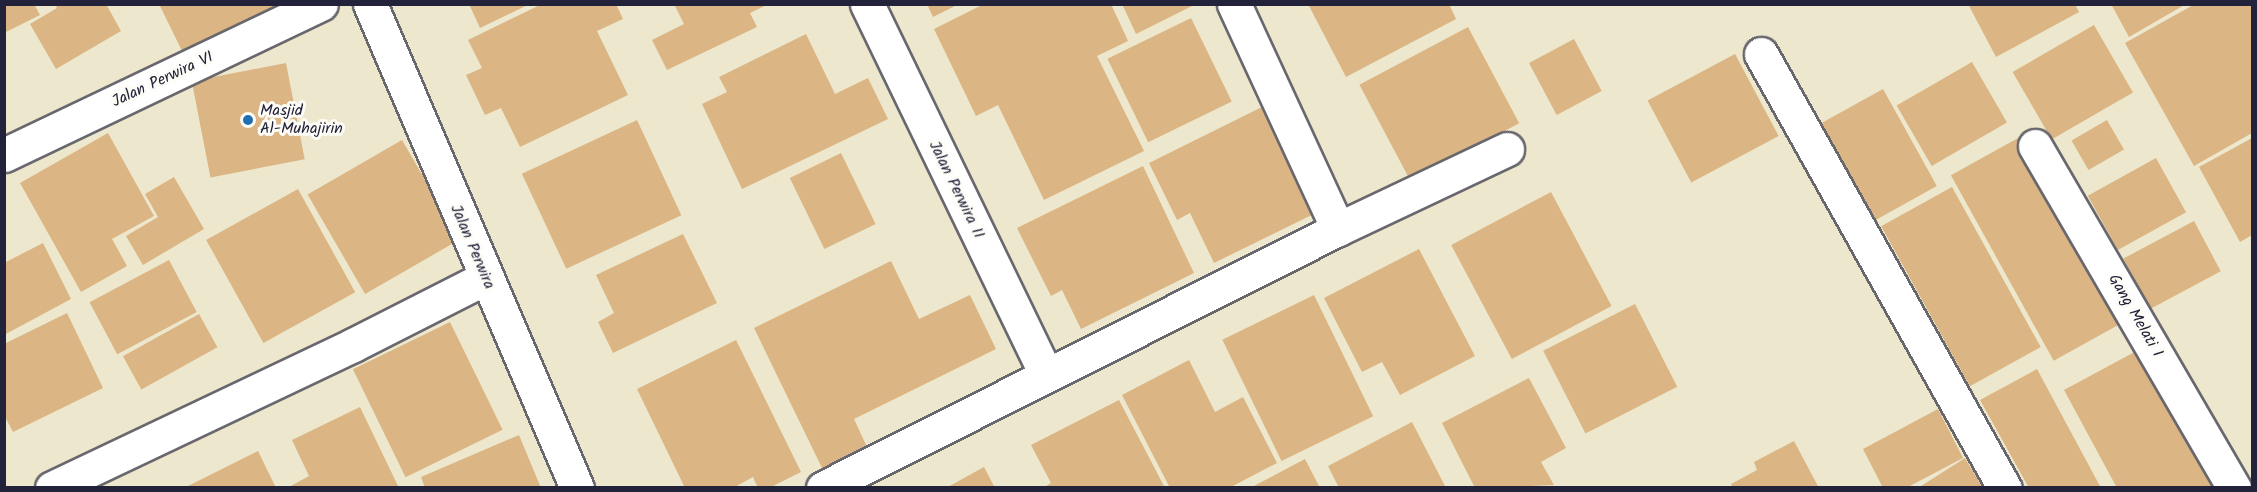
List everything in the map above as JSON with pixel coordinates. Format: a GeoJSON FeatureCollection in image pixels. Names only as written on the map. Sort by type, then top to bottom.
{"type":"FeatureCollection","features":[{"type":"Feature","properties":{"kind":"street","name":"Jalan Perwira VI"},"geometry":{"type":"LineString","coordinates":[[4,155],[321,4]]}},
{"type":"Feature","properties":{"kind":"street","name":"Jalan Perwira"},"geometry":{"type":"LineString","coordinates":[[370,4],[485,278],[577,488]]}},
{"type":"Feature","properties":{"kind":"street","name":"Jalan Perwira II"},"geometry":{"type":"LineString","coordinates":[[867,4],[1046,375]]}},
{"type":"Feature","properties":{"kind":"street"},"geometry":{"type":"LineString","coordinates":[[1234,4],[1338,229]]}},
{"type":"Feature","properties":{"kind":"street"},"geometry":{"type":"LineString","coordinates":[[1761,54],[2005,488]]}},
{"type":"Feature","properties":{"kind":"street","name":"Gang Melati I"},"geometry":{"type":"LineString","coordinates":[[2036,146],[2234,488]]}},
{"type":"Feature","properties":{"kind":"street"},"geometry":{"type":"LineString","coordinates":[[823,488],[1338,229],[1507,149]]}},
{"type":"Feature","properties":{"kind":"street"},"geometry":{"type":"LineString","coordinates":[[52,488],[353,345],[485,278]]}},
{"type":"Feature","properties":{"kind":"building"},"geometry":{"type":"Polygon","coordinates":[[[4,4],[34,4],[40,15],[4,33],[4,4]]]}},
{"type":"Feature","properties":{"kind":"building"},"geometry":{"type":"Polygon","coordinates":[[[55,4],[106,4],[121,31],[56,69],[30,24],[57,8],[55,4]]]}},
{"type":"Feature","properties":{"kind":"building"},"geometry":{"type":"Polygon","coordinates":[[[159,4],[280,4],[183,53],[159,4]]]}},
{"type":"Feature","properties":{"kind":"building"},"geometry":{"type":"Polygon","coordinates":[[[469,4],[530,4],[480,28],[469,4]]]}},
{"type":"Feature","properties":{"kind":"building"},"geometry":{"type":"Polygon","coordinates":[[[542,4],[616,4],[623,19],[597,31],[628,95],[520,147],[501,108],[485,115],[466,75],[482,68],[468,40],[542,4]]]}},
{"type":"Feature","properties":{"kind":"building"},"geometry":{"type":"Polygon","coordinates":[[[674,4],[769,4],[750,13],[757,27],[667,70],[652,40],[684,24],[674,4]]]}},
{"type":"Feature","properties":{"kind":"building"},"geometry":{"type":"Polygon","coordinates":[[[927,4],[959,4],[933,17],[927,4]]]}},
{"type":"Feature","properties":{"kind":"building"},"geometry":{"type":"Polygon","coordinates":[[[984,4],[1111,4],[1128,41],[1097,56],[1144,151],[1044,200],[998,105],[976,116],[934,29],[984,4]]]}},
{"type":"Feature","properties":{"kind":"building"},"geometry":{"type":"Polygon","coordinates":[[[1122,4],[1196,4],[1136,34],[1122,4]]]}},
{"type":"Feature","properties":{"kind":"building"},"geometry":{"type":"Polygon","coordinates":[[[1308,4],[1449,4],[1456,19],[1346,77],[1308,4]]]}},
{"type":"Feature","properties":{"kind":"building"},"geometry":{"type":"Polygon","coordinates":[[[1968,4],[2075,4],[2079,12],[1996,57],[1968,4]]]}},
{"type":"Feature","properties":{"kind":"building"},"geometry":{"type":"Polygon","coordinates":[[[2111,4],[2186,4],[2129,37],[2111,4]]]}},
{"type":"Feature","properties":{"kind":"building"},"geometry":{"type":"Polygon","coordinates":[[[2195,4],[2252,4],[2252,133],[2194,166],[2125,43],[2195,4]]]}},
{"type":"Feature","properties":{"kind":"building"},"geometry":{"type":"Polygon","coordinates":[[[1191,18],[1232,102],[1148,142],[1107,59],[1191,18]]]}},
{"type":"Feature","properties":{"kind":"building"},"geometry":{"type":"Polygon","coordinates":[[[2094,25],[2133,93],[2052,140],[2013,72],[2094,25]]]}},
{"type":"Feature","properties":{"kind":"building"},"geometry":{"type":"Polygon","coordinates":[[[1468,27],[1519,123],[1411,181],[1359,85],[1468,27]]]}},
{"type":"Feature","properties":{"kind":"building"},"geometry":{"type":"Polygon","coordinates":[[[806,34],[835,94],[868,78],[888,119],[742,189],[702,104],[727,92],[719,77],[806,34]]]}},
{"type":"Feature","properties":{"kind":"building"},"geometry":{"type":"Polygon","coordinates":[[[1574,39],[1602,91],[1557,115],[1529,63],[1574,39]]]}},
{"type":"Feature","properties":{"kind":"building"},"geometry":{"type":"Polygon","coordinates":[[[1735,54],[1779,136],[1691,183],[1648,100],[1735,54]]]}},
{"type":"Feature","properties":{"kind":"building"},"geometry":{"type":"Polygon","coordinates":[[[1972,62],[2007,123],[1932,166],[1897,106],[1972,62]]]}},
{"type":"Feature","properties":{"kind":"building","name":"Masjid Al-Muhajirin"},"geometry":{"type":"Polygon","coordinates":[[[286,63],[305,159],[210,178],[192,81],[286,63]]]}},
{"type":"Feature","properties":{"kind":"building"},"geometry":{"type":"Polygon","coordinates":[[[1883,89],[1937,186],[1869,224],[1815,127],[1883,89]]]}},
{"type":"Feature","properties":{"kind":"building"},"geometry":{"type":"Polygon","coordinates":[[[1272,102],[1324,209],[1214,263],[1190,213],[1177,220],[1149,163],[1272,102]]]}},
{"type":"Feature","properties":{"kind":"building"},"geometry":{"type":"Polygon","coordinates":[[[637,120],[681,215],[566,269],[522,174],[637,120]]]}},
{"type":"Feature","properties":{"kind":"building"},"geometry":{"type":"Polygon","coordinates":[[[2107,120],[2124,149],[2088,170],[2071,140],[2107,120]]]}},
{"type":"Feature","properties":{"kind":"building"},"geometry":{"type":"Polygon","coordinates":[[[108,133],[154,216],[112,239],[127,266],[81,292],[20,183],[108,133]]]}},
{"type":"Feature","properties":{"kind":"building"},"geometry":{"type":"Polygon","coordinates":[[[2020,137],[2123,322],[2054,361],[1951,175],[2020,137]]]}},
{"type":"Feature","properties":{"kind":"building"},"geometry":{"type":"Polygon","coordinates":[[[2252,138],[2252,235],[2240,242],[2199,167],[2252,138]]]}},
{"type":"Feature","properties":{"kind":"building"},"geometry":{"type":"Polygon","coordinates":[[[402,140],[460,240],[365,294],[308,195],[402,140]]]}},
{"type":"Feature","properties":{"kind":"building"},"geometry":{"type":"Polygon","coordinates":[[[841,153],[876,224],[824,249],[790,178],[841,153]]]}},
{"type":"Feature","properties":{"kind":"building"},"geometry":{"type":"Polygon","coordinates":[[[2156,158],[2186,212],[2118,250],[2088,196],[2156,158]]]}},
{"type":"Feature","properties":{"kind":"building"},"geometry":{"type":"Polygon","coordinates":[[[1143,166],[1194,273],[1081,329],[1062,290],[1051,296],[1017,228],[1143,166]]]}},
{"type":"Feature","properties":{"kind":"building"},"geometry":{"type":"Polygon","coordinates":[[[174,177],[204,229],[143,265],[126,236],[158,217],[145,194],[174,177]]]}},
{"type":"Feature","properties":{"kind":"building"},"geometry":{"type":"Polygon","coordinates":[[[1952,187],[2041,347],[1970,386],[1881,226],[1952,187]]]}},
{"type":"Feature","properties":{"kind":"building"},"geometry":{"type":"Polygon","coordinates":[[[298,189],[355,292],[263,343],[206,240],[298,189]]]}},
{"type":"Feature","properties":{"kind":"building"},"geometry":{"type":"Polygon","coordinates":[[[1551,192],[1612,306],[1512,359],[1451,245],[1551,192]]]}},
{"type":"Feature","properties":{"kind":"building"},"geometry":{"type":"Polygon","coordinates":[[[2194,221],[2221,271],[2150,309],[2123,259],[2194,221]]]}},
{"type":"Feature","properties":{"kind":"building"},"geometry":{"type":"Polygon","coordinates":[[[683,234],[717,303],[613,353],[598,322],[614,313],[596,275],[683,234]]]}},
{"type":"Feature","properties":{"kind":"building"},"geometry":{"type":"Polygon","coordinates":[[[43,243],[71,299],[4,335],[4,263],[43,243]]]}},
{"type":"Feature","properties":{"kind":"building"},"geometry":{"type":"Polygon","coordinates":[[[1419,249],[1475,356],[1400,395],[1382,362],[1362,372],[1324,298],[1419,249]]]}},
{"type":"Feature","properties":{"kind":"building"},"geometry":{"type":"Polygon","coordinates":[[[169,260],[197,312],[117,354],[90,302],[169,260]]]}},
{"type":"Feature","properties":{"kind":"building"},"geometry":{"type":"Polygon","coordinates":[[[891,261],[919,319],[970,295],[996,349],[854,419],[867,447],[823,470],[754,328],[891,261]]]}},
{"type":"Feature","properties":{"kind":"building"},"geometry":{"type":"Polygon","coordinates":[[[1314,295],[1373,416],[1282,461],[1222,340],[1314,295]]]}},
{"type":"Feature","properties":{"kind":"building"},"geometry":{"type":"Polygon","coordinates":[[[1635,304],[1677,387],[1585,434],[1543,351],[1635,304]]]}},
{"type":"Feature","properties":{"kind":"building"},"geometry":{"type":"Polygon","coordinates":[[[67,313],[103,388],[13,432],[4,415],[4,344],[67,313]]]}},
{"type":"Feature","properties":{"kind":"building"},"geometry":{"type":"Polygon","coordinates":[[[199,314],[217,347],[141,389],[123,356],[199,314]]]}},
{"type":"Feature","properties":{"kind":"building"},"geometry":{"type":"Polygon","coordinates":[[[450,322],[503,430],[406,477],[353,369],[450,322]]]}},
{"type":"Feature","properties":{"kind":"building"},"geometry":{"type":"Polygon","coordinates":[[[736,340],[801,472],[769,488],[758,488],[753,477],[733,488],[685,488],[637,389],[736,340]]]}},
{"type":"Feature","properties":{"kind":"building"},"geometry":{"type":"Polygon","coordinates":[[[2142,348],[2219,488],[2117,488],[2064,390],[2142,348]]]}},
{"type":"Feature","properties":{"kind":"building"},"geometry":{"type":"Polygon","coordinates":[[[1189,360],[1215,412],[1243,397],[1277,463],[1229,488],[1170,488],[1122,395],[1189,360]]]}},
{"type":"Feature","properties":{"kind":"building"},"geometry":{"type":"Polygon","coordinates":[[[2037,369],[2101,488],[2029,488],[1980,400],[2037,369]]]}},
{"type":"Feature","properties":{"kind":"building"},"geometry":{"type":"Polygon","coordinates":[[[1529,378],[1566,448],[1541,462],[1554,485],[1475,488],[1442,423],[1529,378]]]}},
{"type":"Feature","properties":{"kind":"building"},"geometry":{"type":"Polygon","coordinates":[[[1119,400],[1165,488],[1043,488],[1051,483],[1031,445],[1119,400]]]}},
{"type":"Feature","properties":{"kind":"building"},"geometry":{"type":"Polygon","coordinates":[[[360,407],[399,488],[287,488],[309,476],[292,440],[360,407]]]}},
{"type":"Feature","properties":{"kind":"building"},"geometry":{"type":"Polygon","coordinates":[[[1938,409],[1963,458],[1906,488],[1883,488],[1863,449],[1938,409]]]}},
{"type":"Feature","properties":{"kind":"building"},"geometry":{"type":"Polygon","coordinates":[[[1412,422],[1446,488],[1339,488],[1328,466],[1412,422]]]}},
{"type":"Feature","properties":{"kind":"building"},"geometry":{"type":"Polygon","coordinates":[[[519,435],[541,488],[425,488],[421,477],[519,435]]]}},
{"type":"Feature","properties":{"kind":"building"},"geometry":{"type":"Polygon","coordinates":[[[1794,441],[1819,488],[1733,488],[1731,484],[1757,470],[1754,462],[1794,441]]]}},
{"type":"Feature","properties":{"kind":"building"},"geometry":{"type":"Polygon","coordinates":[[[258,451],[276,488],[184,488],[258,451]]]}},
{"type":"Feature","properties":{"kind":"building"},"geometry":{"type":"Polygon","coordinates":[[[1965,458],[1983,488],[1918,488],[1965,458]]]}},
{"type":"Feature","properties":{"kind":"building"},"geometry":{"type":"Polygon","coordinates":[[[1305,459],[1320,488],[1250,488],[1305,459]]]}},
{"type":"Feature","properties":{"kind":"building"},"geometry":{"type":"Polygon","coordinates":[[[984,467],[995,488],[946,488],[984,467]]]}},
{"type":"Feature","properties":{"kind":"place","name":"Masjid Al-Muhajirin"},"geometry":{"type":"Point","coordinates":[248,120]}}]}
